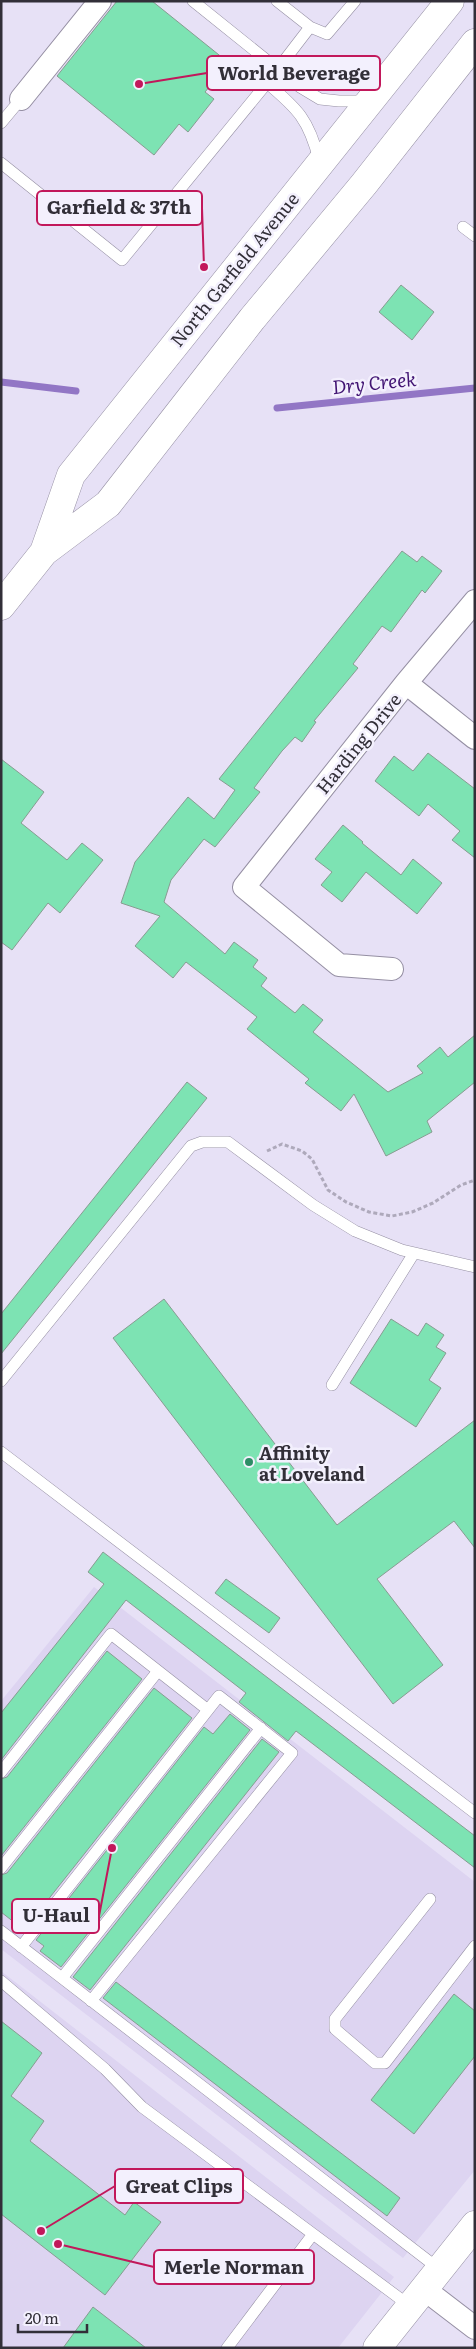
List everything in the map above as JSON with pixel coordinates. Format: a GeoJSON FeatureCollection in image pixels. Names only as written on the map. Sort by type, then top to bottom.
{"type":"FeatureCollection","features":[{"type":"Feature","properties":{"kind":"main road","name":"North Garfield Avenue"},"geometry":{"type":"LineString","coordinates":[[44,552],[71,475],[450,1]]}},
{"type":"Feature","properties":{"kind":"main road","name":"North Garfield Avenue"},"geometry":{"type":"LineString","coordinates":[[1,606],[44,552],[108,504],[252,319],[364,184],[475,43]]}},
{"type":"Feature","properties":{"kind":"main road"},"geometry":{"type":"LineString","coordinates":[[377,2348],[475,2225]]}},
{"type":"Feature","properties":{"kind":"street"},"geometry":{"type":"LineString","coordinates":[[21,99],[100,1]]}},
{"type":"Feature","properties":{"kind":"street","name":"Harding Drive"},"geometry":{"type":"LineString","coordinates":[[392,969],[339,965],[244,887],[406,683],[475,601]]}},
{"type":"Feature","properties":{"kind":"street"},"geometry":{"type":"LineString","coordinates":[[406,683],[475,738]]}},
{"type":"Feature","properties":{"kind":"street"},"geometry":{"type":"LineString","coordinates":[[424,2288],[475,2328]]}},
{"type":"Feature","properties":{"kind":"lane"},"geometry":{"type":"LineString","coordinates":[[193,1],[277,69],[320,99],[339,101],[370,100]]}},
{"type":"Feature","properties":{"kind":"lane"},"geometry":{"type":"LineString","coordinates":[[277,1],[310,27],[327,34],[355,1]]}},
{"type":"Feature","properties":{"kind":"lane"},"geometry":{"type":"LineString","coordinates":[[1,162],[122,260],[267,83],[310,27]]}},
{"type":"Feature","properties":{"kind":"lane"},"geometry":{"type":"LineString","coordinates":[[267,83],[290,103],[307,123],[320,163]]}},
{"type":"Feature","properties":{"kind":"lane"},"geometry":{"type":"LineString","coordinates":[[1,123],[21,99]]}},
{"type":"Feature","properties":{"kind":"lane"},"geometry":{"type":"LineString","coordinates":[[463,227],[475,236]]}},
{"type":"Feature","properties":{"kind":"lane"},"geometry":{"type":"LineString","coordinates":[[1,1381],[191,1146],[202,1142],[228,1142],[312,1205],[355,1231],[414,1253],[475,1267]]}},
{"type":"Feature","properties":{"kind":"lane"},"geometry":{"type":"LineString","coordinates":[[332,1384],[414,1253]]}},
{"type":"Feature","properties":{"kind":"lane"},"geometry":{"type":"LineString","coordinates":[[1,1452],[475,1813]]}},
{"type":"Feature","properties":{"kind":"lane"},"geometry":{"type":"LineString","coordinates":[[1,1772],[111,1634],[208,1710]]}},
{"type":"Feature","properties":{"kind":"lane"},"geometry":{"type":"LineString","coordinates":[[1,1868],[158,1671]]}},
{"type":"Feature","properties":{"kind":"lane"},"geometry":{"type":"LineString","coordinates":[[21,1947],[220,1696],[292,1753],[91,2001]]}},
{"type":"Feature","properties":{"kind":"lane"},"geometry":{"type":"LineString","coordinates":[[62,1978],[261,1728]]}},
{"type":"Feature","properties":{"kind":"lane"},"geometry":{"type":"LineString","coordinates":[[430,1900],[335,2019],[334,2029],[375,2063],[385,2063],[475,1946]]}},
{"type":"Feature","properties":{"kind":"lane"},"geometry":{"type":"LineString","coordinates":[[1,1931],[91,2001],[424,2288]]}},
{"type":"Feature","properties":{"kind":"lane"},"geometry":{"type":"LineString","coordinates":[[1,1981],[106,2069],[142,2107],[313,2234],[424,2288]]}},
{"type":"Feature","properties":{"kind":"lane"},"geometry":{"type":"LineString","coordinates":[[227,2348],[313,2234]]}},
{"type":"Feature","properties":{"kind":"path"},"geometry":{"type":"LineString","coordinates":[[256,1163],[270,1149],[282,1144],[302,1151],[312,1159],[328,1190],[346,1202],[369,1212],[392,1216],[434,1203],[461,1185],[475,1180]]}},
{"type":"Feature","properties":{"kind":"shaded area"},"geometry":{"type":"Polygon","coordinates":[[[94,1587],[475,1882],[475,2170],[403,2258],[1,1949],[1,1701],[94,1587]]]}},
{"type":"Feature","properties":{"kind":"shaded area"},"geometry":{"type":"Polygon","coordinates":[[[1,1971],[394,2277],[338,2348],[1,2348],[1,1971]]]}},
{"type":"Feature","properties":{"kind":"building"},"geometry":{"type":"Polygon","coordinates":[[[117,1],[152,1],[229,63],[205,92],[214,99],[188,132],[179,124],[154,155],[57,76],[117,1]]]}},
{"type":"Feature","properties":{"kind":"building"},"geometry":{"type":"Polygon","coordinates":[[[401,285],[434,312],[412,340],[379,312],[401,285]]]}},
{"type":"Feature","properties":{"kind":"building"},"geometry":{"type":"Polygon","coordinates":[[[402,551],[417,562],[422,556],[442,571],[425,593],[422,590],[391,632],[382,626],[353,664],[358,668],[314,721],[316,722],[302,742],[295,737],[282,751],[254,788],[260,792],[215,847],[204,839],[171,880],[164,902],[225,954],[234,942],[258,960],[253,967],[267,978],[261,986],[295,1013],[303,1004],[323,1020],[313,1032],[388,1092],[423,1073],[417,1066],[440,1047],[448,1057],[475,1035],[475,1082],[427,1121],[432,1132],[386,1156],[354,1094],[341,1111],[305,1083],[309,1079],[247,1029],[257,1017],[186,962],[173,978],[135,946],[160,916],[121,903],[135,862],[188,797],[214,819],[235,790],[219,779],[402,551]]]}},
{"type":"Feature","properties":{"kind":"building"},"geometry":{"type":"Polygon","coordinates":[[[428,753],[475,789],[475,858],[452,840],[460,831],[428,804],[419,816],[375,781],[394,756],[413,771],[428,753]]]}},
{"type":"Feature","properties":{"kind":"building"},"geometry":{"type":"Polygon","coordinates":[[[1,759],[44,792],[21,823],[67,860],[82,843],[103,860],[60,913],[48,903],[12,950],[1,942],[1,759]]]}},
{"type":"Feature","properties":{"kind":"building"},"geometry":{"type":"Polygon","coordinates":[[[343,825],[401,875],[413,859],[442,883],[417,914],[366,872],[342,902],[321,885],[332,872],[315,859],[343,825]]]}},
{"type":"Feature","properties":{"kind":"building"},"geometry":{"type":"Polygon","coordinates":[[[187,1082],[207,1098],[1,1354],[1,1314],[187,1082]]]}},
{"type":"Feature","properties":{"kind":"building","name":"Affinity at Loveland"},"geometry":{"type":"Polygon","coordinates":[[[164,1299],[337,1525],[475,1420],[475,1548],[454,1521],[377,1579],[443,1665],[393,1704],[113,1338],[164,1299]]]}},
{"type":"Feature","properties":{"kind":"building"},"geometry":{"type":"Polygon","coordinates":[[[391,1319],[418,1336],[426,1323],[444,1335],[436,1347],[446,1353],[429,1380],[441,1388],[416,1427],[350,1383],[391,1319]]]}},
{"type":"Feature","properties":{"kind":"building"},"geometry":{"type":"Polygon","coordinates":[[[103,1552],[475,1836],[475,1868],[296,1731],[288,1741],[239,1702],[246,1693],[126,1600],[1,1760],[1,1713],[104,1584],[88,1572],[103,1552]]]}},
{"type":"Feature","properties":{"kind":"building"},"geometry":{"type":"Polygon","coordinates":[[[226,1579],[280,1618],[269,1633],[215,1593],[226,1579]]]}},
{"type":"Feature","properties":{"kind":"building"},"geometry":{"type":"Polygon","coordinates":[[[107,1651],[142,1679],[1,1856],[1,1779],[7,1777],[107,1651]]]}},
{"type":"Feature","properties":{"kind":"building"},"geometry":{"type":"Polygon","coordinates":[[[154,1688],[192,1718],[24,1930],[1,1912],[1,1875],[7,1873],[154,1688]]]}},
{"type":"Feature","properties":{"kind":"building"},"geometry":{"type":"Polygon","coordinates":[[[230,1714],[250,1730],[61,1967],[40,1951],[44,1946],[36,1940],[204,1727],[213,1734],[230,1714]]]}},
{"type":"Feature","properties":{"kind":"building"},"geometry":{"type":"Polygon","coordinates":[[[262,1739],[279,1752],[90,1990],[73,1977],[262,1739]]]}},
{"type":"Feature","properties":{"kind":"building"},"geometry":{"type":"Polygon","coordinates":[[[116,1982],[400,2198],[387,2216],[103,1998],[116,1982]]]}},
{"type":"Feature","properties":{"kind":"building"},"geometry":{"type":"Polygon","coordinates":[[[454,1994],[475,2011],[475,2056],[414,2134],[371,2100],[454,1994]]]}},
{"type":"Feature","properties":{"kind":"building"},"geometry":{"type":"Polygon","coordinates":[[[1,2021],[42,2053],[11,2096],[44,2121],[30,2141],[125,2215],[134,2202],[161,2222],[105,2295],[1,2214],[1,2021]]]}},
{"type":"Feature","properties":{"kind":"building"},"geometry":{"type":"Polygon","coordinates":[[[93,2307],[146,2348],[63,2348],[93,2307]]]}},
{"type":"Feature","properties":{"kind":"waterway","name":"Dry Creek"},"geometry":{"type":"LineString","coordinates":[[1,382],[76,391]]}},
{"type":"Feature","properties":{"kind":"waterway","name":"Dry Creek"},"geometry":{"type":"LineString","coordinates":[[277,408],[475,388]]}},
{"type":"Feature","properties":{"kind":"place","name":"World Beverage"},"geometry":{"type":"Point","coordinates":[139,84]}},
{"type":"Feature","properties":{"kind":"place","name":"Garfield & 37th"},"geometry":{"type":"Point","coordinates":[204,267]}},
{"type":"Feature","properties":{"kind":"place","name":"Affinity at Loveland"},"geometry":{"type":"Point","coordinates":[249,1462]}},
{"type":"Feature","properties":{"kind":"place","name":"U-Haul"},"geometry":{"type":"Point","coordinates":[112,1848]}},
{"type":"Feature","properties":{"kind":"place","name":"Great Clips"},"geometry":{"type":"Point","coordinates":[41,2231]}},
{"type":"Feature","properties":{"kind":"place","name":"Merle Norman"},"geometry":{"type":"Point","coordinates":[58,2244]}}]}
